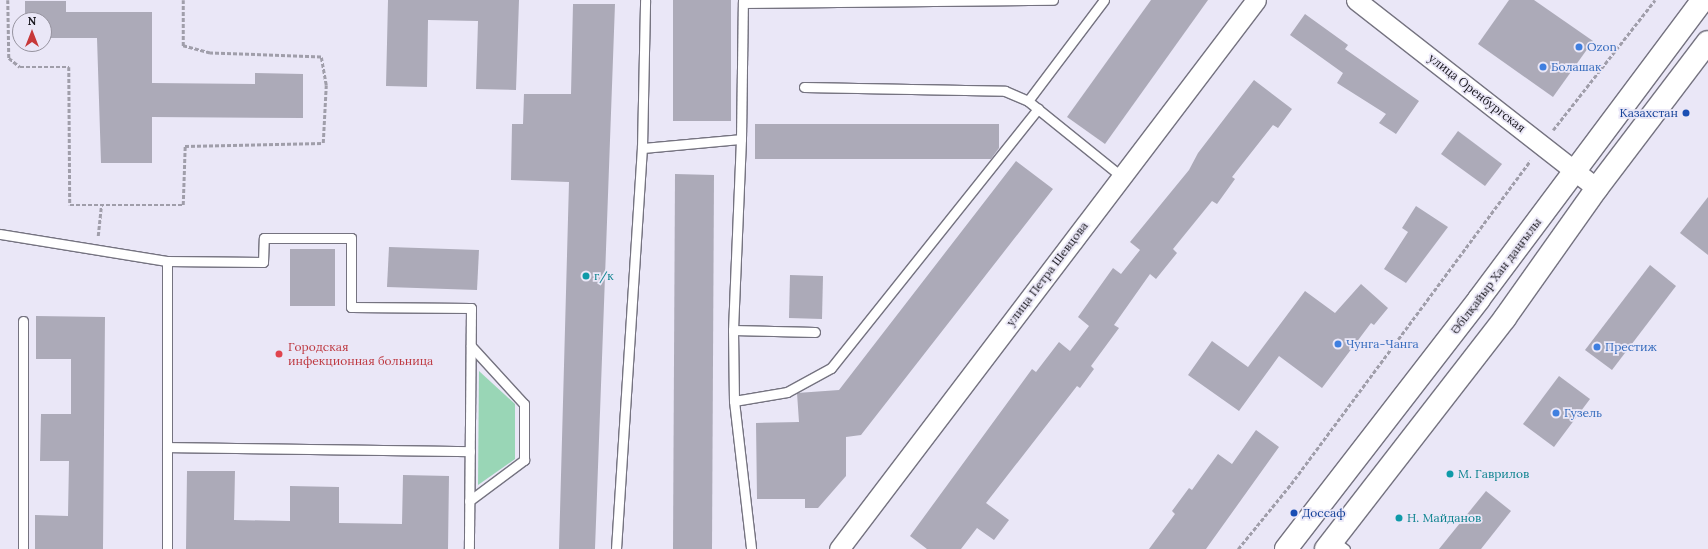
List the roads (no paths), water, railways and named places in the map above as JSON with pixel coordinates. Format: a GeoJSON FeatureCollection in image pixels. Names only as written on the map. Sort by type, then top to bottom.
{"type":"FeatureCollection","features":[{"type":"Feature","properties":{"kind":"main road","name":"Әбілқайыр Хан даңғылы"},"geometry":{"type":"LineString","coordinates":[[1286,549],[1576,170],[1703,0]]}},
{"type":"Feature","properties":{"kind":"main road"},"geometry":{"type":"LineString","coordinates":[[1335,546],[1505,318],[1597,188],[1708,42]]}},
{"type":"Feature","properties":{"kind":"street","name":"улица Петра Шевцова"},"geometry":{"type":"LineString","coordinates":[[839,549],[1120,176],[1256,0]]}},
{"type":"Feature","properties":{"kind":"street","name":"улица Оренбургская"},"geometry":{"type":"LineString","coordinates":[[1356,0],[1542,143],[1597,188]]}},
{"type":"Feature","properties":{"kind":"lane"},"geometry":{"type":"LineString","coordinates":[[616,549],[642,148],[645,0]]}},
{"type":"Feature","properties":{"kind":"lane"},"geometry":{"type":"LineString","coordinates":[[751,549],[734,400],[733,330],[741,139],[743,2],[1053,0]]}},
{"type":"Feature","properties":{"kind":"lane"},"geometry":{"type":"LineString","coordinates":[[1028,101],[1104,0]]}},
{"type":"Feature","properties":{"kind":"lane"},"geometry":{"type":"LineString","coordinates":[[804,87],[1005,91],[1028,101],[1120,176]]}},
{"type":"Feature","properties":{"kind":"lane"},"geometry":{"type":"LineString","coordinates":[[734,400],[787,392],[831,368],[1038,109]]}},
{"type":"Feature","properties":{"kind":"lane"},"geometry":{"type":"LineString","coordinates":[[642,148],[741,139]]}},
{"type":"Feature","properties":{"kind":"lane"},"geometry":{"type":"LineString","coordinates":[[0,234],[167,261],[263,262],[264,238],[351,238],[351,307],[471,308],[469,549]]}},
{"type":"Feature","properties":{"kind":"lane"},"geometry":{"type":"LineString","coordinates":[[167,261],[167,549]]}},
{"type":"Feature","properties":{"kind":"lane"},"geometry":{"type":"LineString","coordinates":[[23,321],[23,549]]}},
{"type":"Feature","properties":{"kind":"lane"},"geometry":{"type":"LineString","coordinates":[[733,330],[815,332]]}},
{"type":"Feature","properties":{"kind":"lane"},"geometry":{"type":"LineString","coordinates":[[469,501],[524,460],[524,404],[471,346]]}},
{"type":"Feature","properties":{"kind":"lane"},"geometry":{"type":"LineString","coordinates":[[167,447],[470,450]]}},
{"type":"Feature","properties":{"kind":"place","name":"Ozon"},"geometry":{"type":"Point","coordinates":[1579,47]}},
{"type":"Feature","properties":{"kind":"place","name":"Болашак"},"geometry":{"type":"Point","coordinates":[1543,67]}},
{"type":"Feature","properties":{"kind":"place","name":"Казахстан"},"geometry":{"type":"Point","coordinates":[1686,113]}},
{"type":"Feature","properties":{"kind":"place","name":"г/к"},"geometry":{"type":"Point","coordinates":[586,276]}},
{"type":"Feature","properties":{"kind":"place","name":"Чунга-Чанга"},"geometry":{"type":"Point","coordinates":[1338,344]}},
{"type":"Feature","properties":{"kind":"place","name":"Престиж"},"geometry":{"type":"Point","coordinates":[1597,347]}},
{"type":"Feature","properties":{"kind":"place","name":"Городская инфекционная больница"},"geometry":{"type":"Point","coordinates":[279,354]}},
{"type":"Feature","properties":{"kind":"place","name":"Гузель"},"geometry":{"type":"Point","coordinates":[1556,413]}},
{"type":"Feature","properties":{"kind":"place","name":"М. Гаврилов"},"geometry":{"type":"Point","coordinates":[1450,474]}},
{"type":"Feature","properties":{"kind":"place","name":"Доссаф"},"geometry":{"type":"Point","coordinates":[1294,513]}},
{"type":"Feature","properties":{"kind":"place","name":"Н. Майданов"},"geometry":{"type":"Point","coordinates":[1399,518]}}]}
